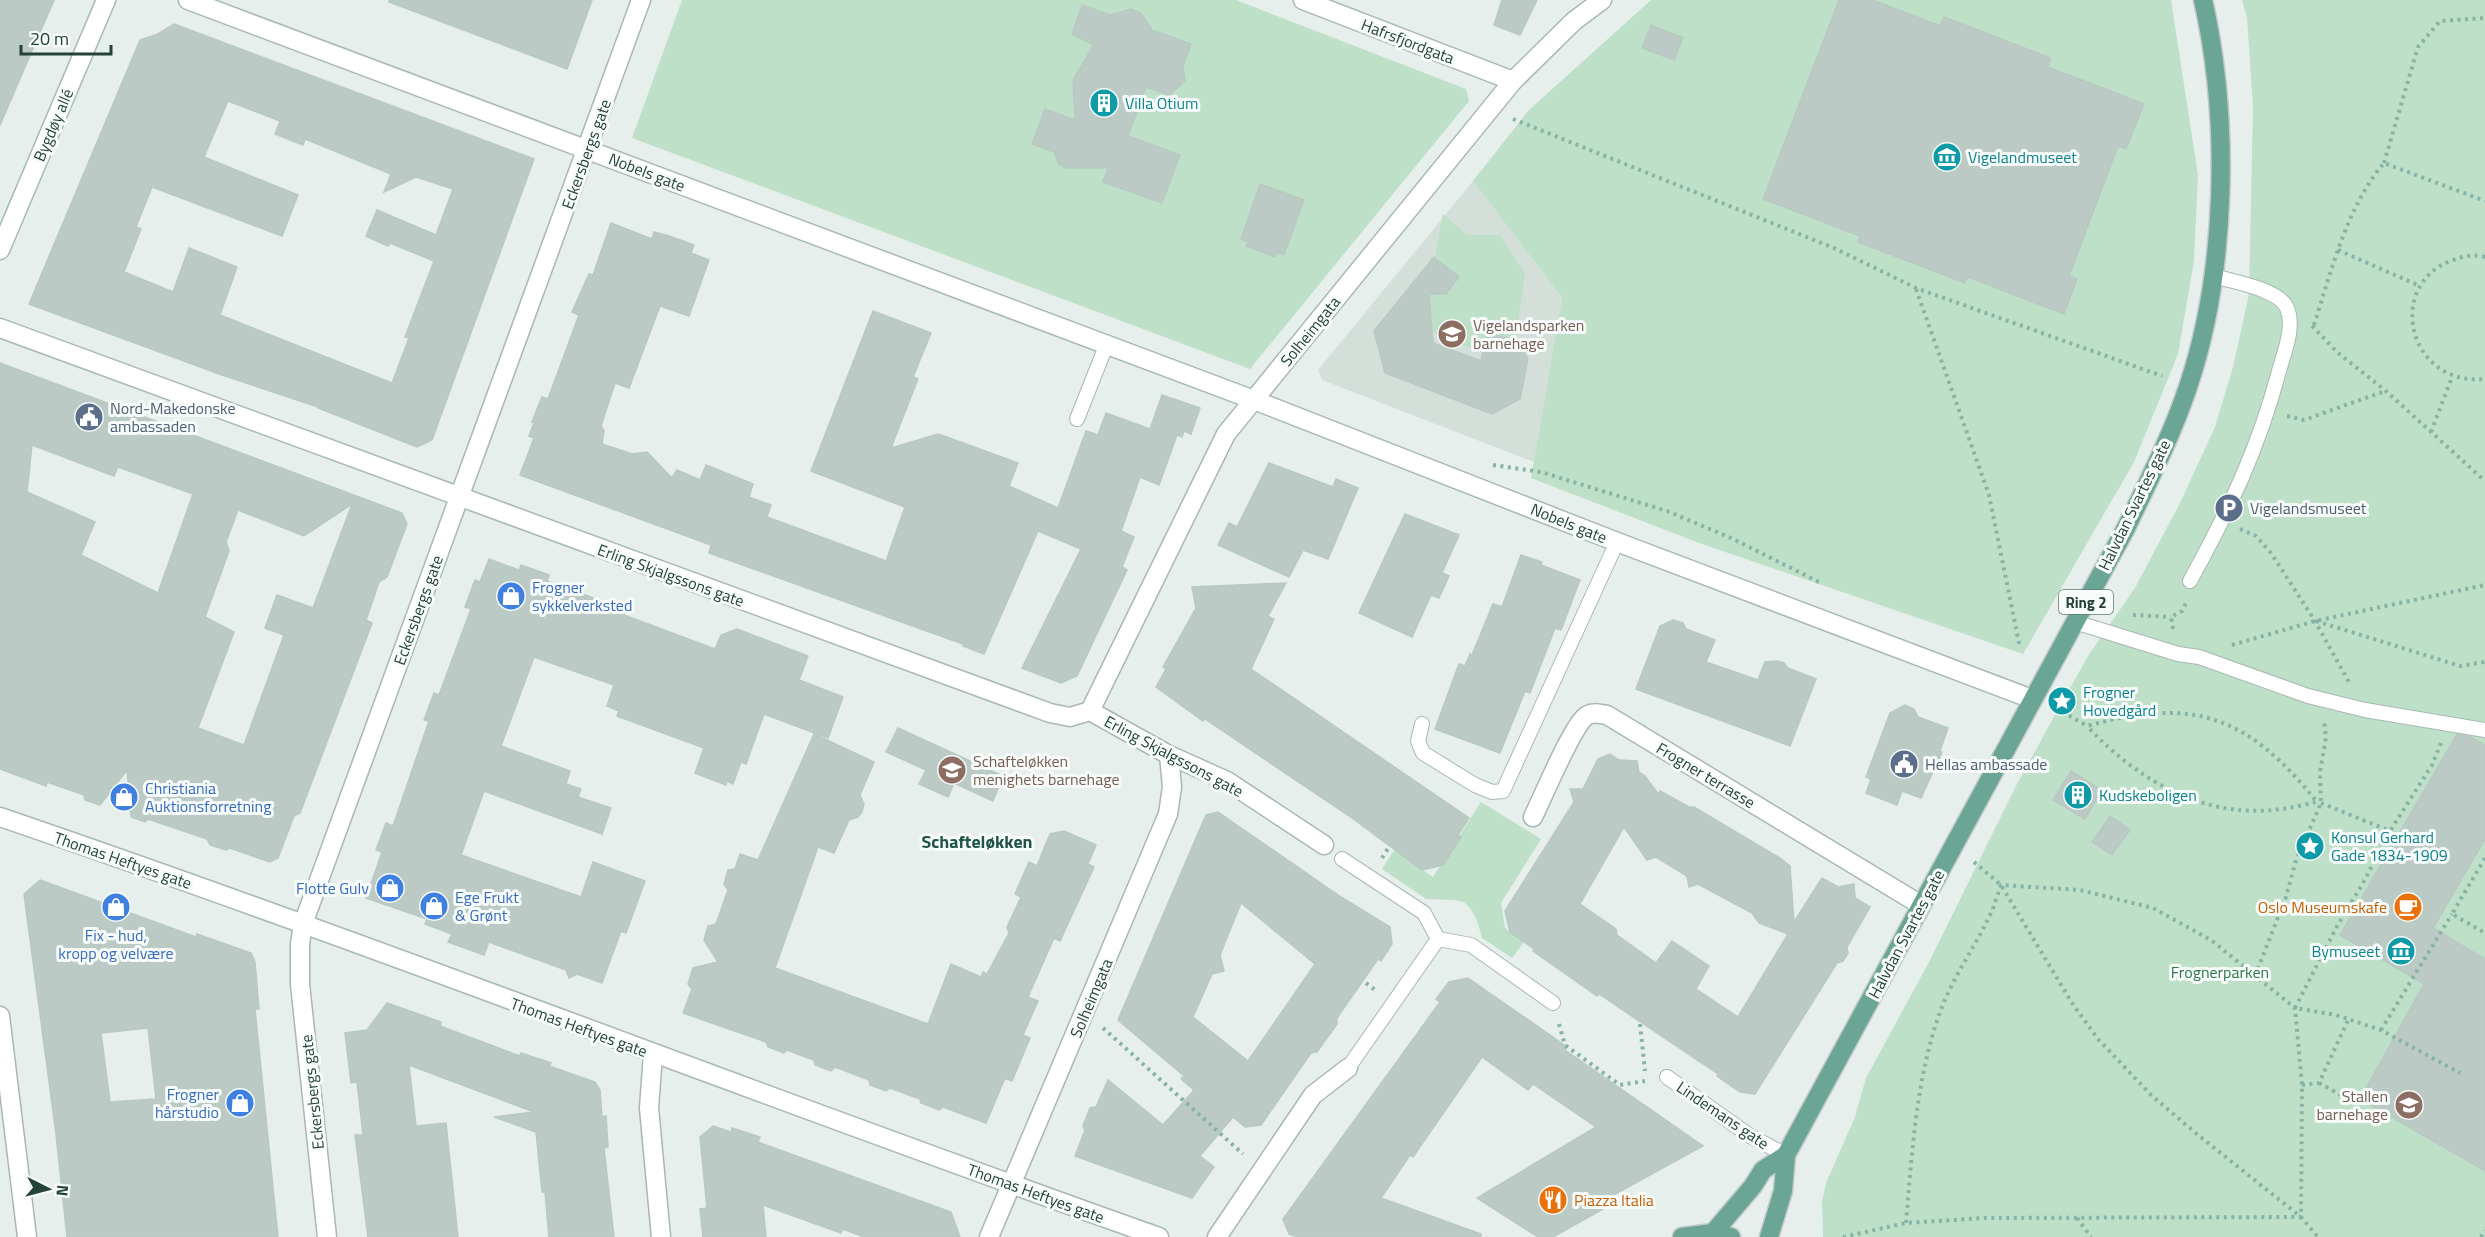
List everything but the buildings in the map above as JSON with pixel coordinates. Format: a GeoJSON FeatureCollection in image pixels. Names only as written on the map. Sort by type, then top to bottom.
{"type":"FeatureCollection","features":[{"type":"Feature","properties":{"kind":"main road","name":"Halvdan Svartes gate"},"geometry":{"type":"LineString","coordinates":[[1769,1237],[1783,1191],[1785,1155],[2126,528],[2189,386],[2214,276],[2221,216],[2216,79],[2203,0]]}},
{"type":"Feature","properties":{"kind":"main road","name":"Halvdan Svartes gate"},"geometry":{"type":"LineString","coordinates":[[1722,1235],[1763,1170],[1785,1155]]}},
{"type":"Feature","properties":{"kind":"main road","name":"Ring 2"},"geometry":{"type":"LineString","coordinates":[[1682,1237],[1722,1235]]}},
{"type":"Feature","properties":{"kind":"street","name":"Bygdøy allé"},"geometry":{"type":"LineString","coordinates":[[0,250],[106,0]]}},
{"type":"Feature","properties":{"kind":"street","name":"Nobels gate"},"geometry":{"type":"LineString","coordinates":[[188,0],[1254,400],[1617,542],[2032,699]]}},
{"type":"Feature","properties":{"kind":"street","name":"Eckersbergs gate"},"geometry":{"type":"LineString","coordinates":[[327,1237],[300,984],[300,944],[303,924],[641,0]]}},
{"type":"Feature","properties":{"kind":"street","name":"Hafrsfjordgata"},"geometry":{"type":"LineString","coordinates":[[1303,0],[1513,81]]}},
{"type":"Feature","properties":{"kind":"street","name":"Solheimgata"},"geometry":{"type":"LineString","coordinates":[[1090,711],[1226,434],[1492,110],[1513,81],[1574,21],[1602,0]]}},
{"type":"Feature","properties":{"kind":"street","name":"Erling Skjalgssons gate"},"geometry":{"type":"LineString","coordinates":[[0,328],[1050,713],[1070,717],[1090,711],[1169,754],[1227,781],[1324,845]]}},
{"type":"Feature","properties":{"kind":"street","name":"Frogner terrasse"},"geometry":{"type":"LineString","coordinates":[[1533,817],[1574,733],[1585,716],[1596,713],[1607,715],[1921,905]]}},
{"type":"Feature","properties":{"kind":"street","name":"Solheimgata"},"geometry":{"type":"LineString","coordinates":[[988,1237],[1168,814],[1172,788],[1169,754]]}},
{"type":"Feature","properties":{"kind":"street","name":"Thomas Heftyes gate"},"geometry":{"type":"LineString","coordinates":[[0,817],[303,924],[1011,1185],[1159,1237]]}},
{"type":"Feature","properties":{"kind":"street"},"geometry":{"type":"LineString","coordinates":[[0,1016],[27,1237]]}},
{"type":"Feature","properties":{"kind":"street"},"geometry":{"type":"LineString","coordinates":[[653,1054],[649,1108],[661,1237]]}},
{"type":"Feature","properties":{"kind":"street"},"geometry":{"type":"LineString","coordinates":[[1217,1237],[1313,1095],[1348,1068]]}},
{"type":"Feature","properties":{"kind":"lane"},"geometry":{"type":"LineString","coordinates":[[2190,581],[2243,478],[2268,411],[2290,325],[2287,308],[2280,298],[2214,276]]}},
{"type":"Feature","properties":{"kind":"lane"},"geometry":{"type":"LineString","coordinates":[[1077,419],[1106,346]]}},
{"type":"Feature","properties":{"kind":"lane"},"geometry":{"type":"LineString","coordinates":[[1422,724],[1418,741],[1423,753],[1475,785],[1492,792],[1503,791],[1617,542]]}},
{"type":"Feature","properties":{"kind":"lane"},"geometry":{"type":"LineString","coordinates":[[2075,622],[2178,654],[2199,657],[2317,699],[2365,711],[2485,730]]}},
{"type":"Feature","properties":{"kind":"lane"},"geometry":{"type":"LineString","coordinates":[[1342,859],[1424,913],[1438,939]]}},
{"type":"Feature","properties":{"kind":"lane"},"geometry":{"type":"LineString","coordinates":[[1438,939],[1471,945],[1553,1004]]}},
{"type":"Feature","properties":{"kind":"lane"},"geometry":{"type":"LineString","coordinates":[[1348,1068],[1438,939]]}},
{"type":"Feature","properties":{"kind":"lane","name":"Lindemans gate"},"geometry":{"type":"LineString","coordinates":[[1667,1077],[1750,1136],[1785,1155]]}},
{"type":"Feature","properties":{"kind":"path"},"geometry":{"type":"LineString","coordinates":[[2485,18],[2440,21],[2418,47],[2384,163],[2368,182],[2338,250],[2314,326],[2338,353],[2386,391],[2485,481]]}},
{"type":"Feature","properties":{"kind":"path"},"geometry":{"type":"LineString","coordinates":[[1492,110],[1834,248],[1916,288],[2162,376]]}},
{"type":"Feature","properties":{"kind":"path"},"geometry":{"type":"LineString","coordinates":[[2384,163],[2485,201]]}},
{"type":"Feature","properties":{"kind":"path"},"geometry":{"type":"LineString","coordinates":[[2338,250],[2420,286]]}},
{"type":"Feature","properties":{"kind":"path"},"geometry":{"type":"LineString","coordinates":[[2485,257],[2462,256],[2446,262],[2431,272],[2420,286],[2413,306],[2412,328],[2419,348],[2433,365],[2452,377],[2471,381],[2485,379]]}},
{"type":"Feature","properties":{"kind":"path"},"geometry":{"type":"LineString","coordinates":[[1916,288],[1989,495],[2020,648]]}},
{"type":"Feature","properties":{"kind":"path"},"geometry":{"type":"LineString","coordinates":[[2431,432],[2452,377]]}},
{"type":"Feature","properties":{"kind":"path"},"geometry":{"type":"LineString","coordinates":[[2268,411],[2304,420],[2386,391]]}},
{"type":"Feature","properties":{"kind":"path"},"geometry":{"type":"LineString","coordinates":[[1488,465],[1541,472],[1667,511],[1731,538],[1821,583]]}},
{"type":"Feature","properties":{"kind":"path"},"geometry":{"type":"LineString","coordinates":[[2222,522],[2256,536],[2271,553],[2315,621],[2365,711]]}},
{"type":"Feature","properties":{"kind":"path"},"geometry":{"type":"LineString","coordinates":[[2178,654],[2171,617],[2186,606],[2190,581]]}},
{"type":"Feature","properties":{"kind":"path"},"geometry":{"type":"LineString","coordinates":[[2199,657],[2226,646],[2315,621],[2485,585]]}},
{"type":"Feature","properties":{"kind":"path"},"geometry":{"type":"LineString","coordinates":[[2315,621],[2460,666],[2485,662]]}},
{"type":"Feature","properties":{"kind":"path"},"geometry":{"type":"LineString","coordinates":[[2255,976],[2319,803],[2320,772],[2326,737],[2317,699]]}},
{"type":"Feature","properties":{"kind":"path"},"geometry":{"type":"LineString","coordinates":[[2053,706],[2087,726],[2108,748],[2134,769],[2158,785],[2191,800],[2233,810],[2280,810],[2319,803]]}},
{"type":"Feature","properties":{"kind":"path"},"geometry":{"type":"LineString","coordinates":[[2087,726],[2123,716],[2152,713],[2182,712],[2219,720],[2255,740],[2293,771],[2319,803],[2390,831]]}},
{"type":"Feature","properties":{"kind":"path"},"geometry":{"type":"LineString","coordinates":[[2301,1217],[2302,1085],[2295,1008],[2390,831],[2432,765]]}},
{"type":"Feature","properties":{"kind":"path"},"geometry":{"type":"LineString","coordinates":[[2381,1030],[2485,858]]}},
{"type":"Feature","properties":{"kind":"path"},"geometry":{"type":"LineString","coordinates":[[1974,861],[2001,885],[2073,1003],[2098,1039],[2151,1095],[2198,1136],[2301,1217],[2318,1237]]}},
{"type":"Feature","properties":{"kind":"path"},"geometry":{"type":"LineString","coordinates":[[2001,885],[2080,890],[2153,908],[2211,940],[2295,1008],[2381,1030],[2460,1073]]}},
{"type":"Feature","properties":{"kind":"path"},"geometry":{"type":"LineString","coordinates":[[1906,1223],[1916,1121],[1931,1037],[1941,1008],[1964,960],[1989,918],[2001,885]]}},
{"type":"Feature","properties":{"kind":"path"},"geometry":{"type":"LineString","coordinates":[[2452,914],[2485,933]]}},
{"type":"Feature","properties":{"kind":"path"},"geometry":{"type":"LineString","coordinates":[[1553,1004],[1565,1045],[1620,1085],[1647,1080],[1640,1024]]}},
{"type":"Feature","properties":{"kind":"path"},"geometry":{"type":"LineString","coordinates":[[2319,1083],[2348,1020]]}},
{"type":"Feature","properties":{"kind":"path"},"geometry":{"type":"LineString","coordinates":[[1099,1024],[1243,1154]]}},
{"type":"Feature","properties":{"kind":"path"},"geometry":{"type":"LineString","coordinates":[[2302,1085],[2319,1083],[2350,1100]]}},
{"type":"Feature","properties":{"kind":"path"},"geometry":{"type":"LineString","coordinates":[[1843,1237],[1906,1223],[1984,1218],[2301,1217]]}},
{"type":"Feature","properties":{"kind":"path"},"geometry":{"type":"LineString","coordinates":[[2077,1218],[2091,1237]]}},
{"type":"Feature","properties":{"kind":"path"},"geometry":{"type":"LineString","coordinates":[[2481,1237],[2485,1230]]}},
{"type":"Feature","properties":{"kind":"shaded area","name":"Vigelandsparken barnehage"},"geometry":{"type":"Polygon","coordinates":[[[1473,181],[1562,298],[1534,462],[1322,380],[1318,370],[1473,181]]]}},
{"type":"Feature","properties":{"kind":"green space"},"geometry":{"type":"Polygon","coordinates":[[[682,0],[1236,0],[1466,89],[1469,101],[1250,369],[632,138],[682,0]]]}},
{"type":"Feature","properties":{"kind":"green space"},"geometry":{"type":"Polygon","coordinates":[[[1651,0],[2171,0],[2198,175],[2194,261],[2178,354],[2134,462],[2023,654],[1699,543],[1531,478],[1562,298],[1473,181],[1529,110],[1651,0]]]}},
{"type":"Feature","properties":{"kind":"green space","name":"Frognerparken"},"geometry":{"type":"Polygon","coordinates":[[[2242,0],[2485,0],[2485,1237],[1823,1237],[1822,1202],[1826,1183],[1855,1117],[1866,1078],[1929,962],[2016,786],[2088,656],[2135,588],[2180,503],[2215,427],[2233,367],[2249,294],[2253,107],[2247,18],[2242,0]]]}},
{"type":"Feature","properties":{"kind":"green space"},"geometry":{"type":"Polygon","coordinates":[[[1443,214],[1467,235],[1500,235],[1525,273],[1516,339],[1488,334],[1482,353],[1432,332],[1431,319],[1402,296],[1415,281],[1429,294],[1445,294],[1458,277],[1435,256],[1443,214]]]}},
{"type":"Feature","properties":{"kind":"green space"},"geometry":{"type":"Polygon","coordinates":[[[1481,802],[1541,839],[1501,903],[1505,928],[1524,942],[1512,958],[1482,938],[1477,920],[1464,902],[1426,899],[1382,869],[1394,850],[1433,877],[1481,802]]]}},
{"type":"Feature","properties":{"kind":"place","name":"Villa Otium"},"geometry":{"type":"Point","coordinates":[1104,103]}},
{"type":"Feature","properties":{"kind":"place","name":"Vigelandmuseet"},"geometry":{"type":"Point","coordinates":[1947,157]}},
{"type":"Feature","properties":{"kind":"place","name":"Vigelandsparken barnehage"},"geometry":{"type":"Point","coordinates":[1452,334]}},
{"type":"Feature","properties":{"kind":"place","name":"Nord-Makedonske ambassaden"},"geometry":{"type":"Point","coordinates":[89,417]}},
{"type":"Feature","properties":{"kind":"place","name":"Vigelandsmuseet"},"geometry":{"type":"Point","coordinates":[2229,508]}},
{"type":"Feature","properties":{"kind":"place","name":"Frogner sykkelverksted"},"geometry":{"type":"Point","coordinates":[511,596]}},
{"type":"Feature","properties":{"kind":"place","name":"Frogner Hovedgård"},"geometry":{"type":"Point","coordinates":[2062,701]}},
{"type":"Feature","properties":{"kind":"place","name":"Hellas ambassade"},"geometry":{"type":"Point","coordinates":[1904,764]}},
{"type":"Feature","properties":{"kind":"place","name":"Schafteløkken menighets barnehage"},"geometry":{"type":"Point","coordinates":[952,770]}},
{"type":"Feature","properties":{"kind":"place","name":"Kudskeboligen"},"geometry":{"type":"Point","coordinates":[2078,795]}},
{"type":"Feature","properties":{"kind":"place","name":"Christiania Auktionsforretning"},"geometry":{"type":"Point","coordinates":[124,797]}},
{"type":"Feature","properties":{"kind":"place","name":"Konsul Gerhard Gade 1834-1909"},"geometry":{"type":"Point","coordinates":[2310,846]}},
{"type":"Feature","properties":{"kind":"place","name":"Flotte Gulv"},"geometry":{"type":"Point","coordinates":[390,888]}},
{"type":"Feature","properties":{"kind":"place","name":"Ege Frukt & Grønt"},"geometry":{"type":"Point","coordinates":[434,906]}},
{"type":"Feature","properties":{"kind":"place","name":"Fix - hud, kropp og velvære"},"geometry":{"type":"Point","coordinates":[116,907]}},
{"type":"Feature","properties":{"kind":"place","name":"Oslo Museumskafe"},"geometry":{"type":"Point","coordinates":[2408,907]}},
{"type":"Feature","properties":{"kind":"place","name":"Bymuseet"},"geometry":{"type":"Point","coordinates":[2401,951]}},
{"type":"Feature","properties":{"kind":"place","name":"Frogner hårstudio"},"geometry":{"type":"Point","coordinates":[240,1103]}},
{"type":"Feature","properties":{"kind":"place","name":"Stallen barnehage"},"geometry":{"type":"Point","coordinates":[2409,1105]}},
{"type":"Feature","properties":{"kind":"place","name":"Piazza Italia"},"geometry":{"type":"Point","coordinates":[1553,1200]}},
{"type":"Feature","properties":{"kind":"district","name":"Schafteløkken"},"geometry":{"type":"Point","coordinates":[977,841]}}]}
